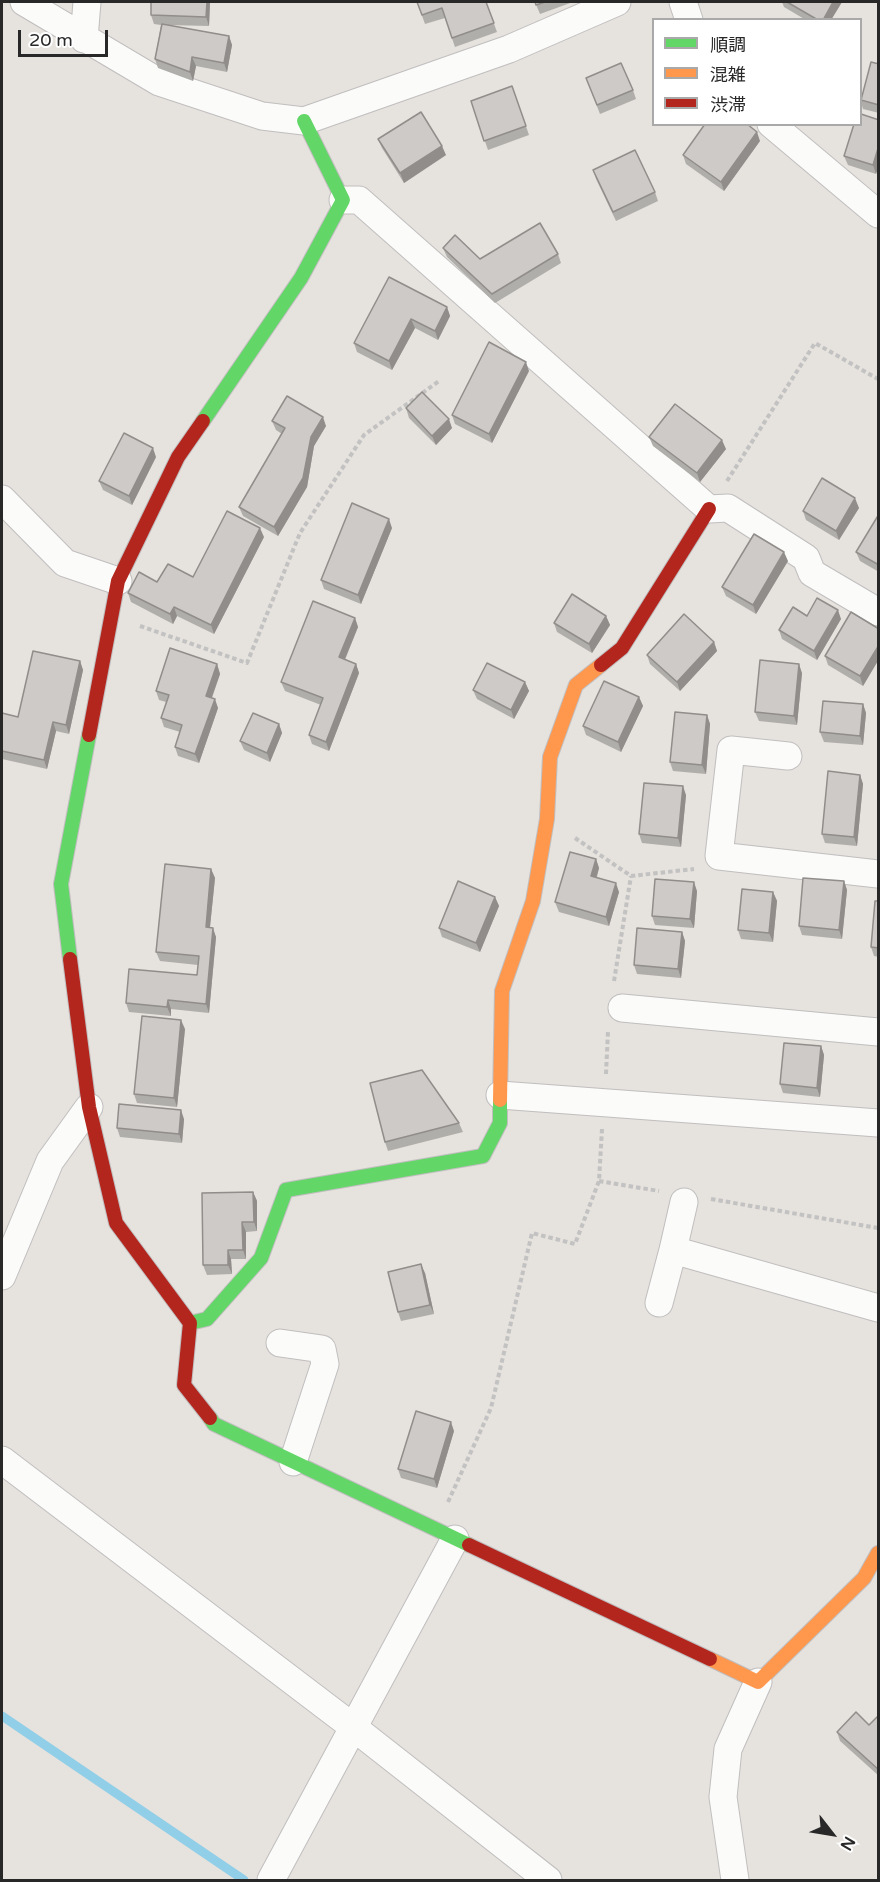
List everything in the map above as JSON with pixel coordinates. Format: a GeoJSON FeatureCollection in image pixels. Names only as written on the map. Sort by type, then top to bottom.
{"type":"FeatureCollection","features":[{"type":"Feature","properties":{"kind":"street"},"geometry":{"type":"LineString","coordinates":[[24,2],[159,82],[262,116],[304,121],[509,48],[617,2]]}},
{"type":"Feature","properties":{"kind":"street"},"geometry":{"type":"LineString","coordinates":[[84,39],[87,2]]}},
{"type":"Feature","properties":{"kind":"street"},"geometry":{"type":"LineString","coordinates":[[683,2],[688,18]]}},
{"type":"Feature","properties":{"kind":"street"},"geometry":{"type":"LineString","coordinates":[[304,121],[343,200]]}},
{"type":"Feature","properties":{"kind":"street"},"geometry":{"type":"LineString","coordinates":[[773,126],[879,214]]}},
{"type":"Feature","properties":{"kind":"street"},"geometry":{"type":"LineString","coordinates":[[343,200],[359,200],[709,509],[728,508],[806,558],[812,573],[879,612]]}},
{"type":"Feature","properties":{"kind":"street"},"geometry":{"type":"LineString","coordinates":[[343,200],[301,278],[178,457],[118,581],[61,884],[89,1107],[116,1223],[190,1323],[184,1385],[214,1424],[758,1682]]}},
{"type":"Feature","properties":{"kind":"street"},"geometry":{"type":"LineString","coordinates":[[2,499],[65,563],[118,581]]}},
{"type":"Feature","properties":{"kind":"street"},"geometry":{"type":"LineString","coordinates":[[190,1323],[207,1319],[261,1257],[286,1190],[483,1156],[500,1123],[502,991],[533,902],[547,819],[550,758],[576,685],[622,648],[709,509]]}},
{"type":"Feature","properties":{"kind":"street"},"geometry":{"type":"LineString","coordinates":[[788,756],[731,750],[719,856],[879,874]]}},
{"type":"Feature","properties":{"kind":"street"},"geometry":{"type":"LineString","coordinates":[[615,1018],[879,1032]]}},
{"type":"Feature","properties":{"kind":"street"},"geometry":{"type":"LineString","coordinates":[[500,1095],[879,1123]]}},
{"type":"Feature","properties":{"kind":"street"},"geometry":{"type":"LineString","coordinates":[[2,1276],[50,1161],[89,1107]]}},
{"type":"Feature","properties":{"kind":"street"},"geometry":{"type":"LineString","coordinates":[[659,1304],[686,1198]]}},
{"type":"Feature","properties":{"kind":"street"},"geometry":{"type":"LineString","coordinates":[[673,1250],[879,1308]]}},
{"type":"Feature","properties":{"kind":"street"},"geometry":{"type":"LineString","coordinates":[[280,1343],[322,1349],[325,1364],[293,1462]]}},
{"type":"Feature","properties":{"kind":"street"},"geometry":{"type":"LineString","coordinates":[[2,1460],[353,1727],[548,1881]]}},
{"type":"Feature","properties":{"kind":"street"},"geometry":{"type":"LineString","coordinates":[[272,1879],[353,1727],[445,1534]]}},
{"type":"Feature","properties":{"kind":"street"},"geometry":{"type":"LineString","coordinates":[[735,1881],[723,1797],[728,1749],[758,1682],[864,1578],[879,1552]]}},
{"type":"Feature","properties":{"kind":"path"},"geometry":{"type":"LineString","coordinates":[[709,509],[815,343],[879,379]]}},
{"type":"Feature","properties":{"kind":"path"},"geometry":{"type":"LineString","coordinates":[[111,616],[247,663],[300,533],[364,435],[439,381]]}},
{"type":"Feature","properties":{"kind":"path"},"geometry":{"type":"LineString","coordinates":[[547,819],[631,876],[708,867],[719,856]]}},
{"type":"Feature","properties":{"kind":"path"},"geometry":{"type":"LineString","coordinates":[[614,981],[631,876]]}},
{"type":"Feature","properties":{"kind":"path"},"geometry":{"type":"LineString","coordinates":[[606,1075],[615,1018]]}},
{"type":"Feature","properties":{"kind":"path"},"geometry":{"type":"LineString","coordinates":[[445,1534],[491,1408],[532,1233],[575,1244],[599,1181],[603,1122]]}},
{"type":"Feature","properties":{"kind":"path"},"geometry":{"type":"LineString","coordinates":[[599,1181],[686,1198],[879,1228]]}},
{"type":"Feature","properties":{"kind":"building"},"geometry":{"type":"Polygon","coordinates":[[[151,2],[207,2],[206,17],[151,15],[151,2]]]}},
{"type":"Feature","properties":{"kind":"building"},"geometry":{"type":"Polygon","coordinates":[[[417,2],[486,2],[494,23],[452,38],[442,8],[422,15],[417,2]]]}},
{"type":"Feature","properties":{"kind":"building"},"geometry":{"type":"Polygon","coordinates":[[[787,2],[833,2],[824,18],[815,18],[787,2]]]}},
{"type":"Feature","properties":{"kind":"building"},"geometry":{"type":"Polygon","coordinates":[[[162,24],[229,36],[224,63],[192,57],[190,72],[155,59],[162,24]]]}},
{"type":"Feature","properties":{"kind":"building"},"geometry":{"type":"Polygon","coordinates":[[[871,62],[879,64],[879,105],[862,100],[871,62]]]}},
{"type":"Feature","properties":{"kind":"building"},"geometry":{"type":"Polygon","coordinates":[[[621,63],[633,90],[597,105],[586,78],[621,63]]]}},
{"type":"Feature","properties":{"kind":"building"},"geometry":{"type":"Polygon","coordinates":[[[512,86],[526,126],[484,141],[471,101],[512,86]]]}},
{"type":"Feature","properties":{"kind":"building"},"geometry":{"type":"Polygon","coordinates":[[[421,112],[442,146],[400,173],[378,139],[421,112]]]}},
{"type":"Feature","properties":{"kind":"building"},"geometry":{"type":"Polygon","coordinates":[[[862,114],[879,120],[879,145],[873,165],[844,156],[853,126],[862,126],[862,114]]]}},
{"type":"Feature","properties":{"kind":"building"},"geometry":{"type":"Polygon","coordinates":[[[704,126],[750,126],[757,132],[721,182],[683,155],[704,126]]]}},
{"type":"Feature","properties":{"kind":"building"},"geometry":{"type":"Polygon","coordinates":[[[635,150],[655,192],[613,212],[593,170],[635,150]]]}},
{"type":"Feature","properties":{"kind":"building"},"geometry":{"type":"Polygon","coordinates":[[[540,223],[558,254],[492,294],[443,248],[455,235],[480,259],[540,223]]]}},
{"type":"Feature","properties":{"kind":"building"},"geometry":{"type":"Polygon","coordinates":[[[389,277],[447,307],[435,331],[411,319],[389,361],[354,343],[389,277]]]}},
{"type":"Feature","properties":{"kind":"building"},"geometry":{"type":"Polygon","coordinates":[[[489,342],[526,362],[489,434],[452,415],[489,342]]]}},
{"type":"Feature","properties":{"kind":"building"},"geometry":{"type":"Polygon","coordinates":[[[422,392],[449,419],[432,436],[406,408],[422,392]]]}},
{"type":"Feature","properties":{"kind":"building"},"geometry":{"type":"Polygon","coordinates":[[[287,396],[323,417],[311,437],[303,478],[274,527],[239,507],[285,428],[272,421],[287,396]]]}},
{"type":"Feature","properties":{"kind":"building"},"geometry":{"type":"Polygon","coordinates":[[[675,404],[722,440],[697,473],[649,437],[675,404]]]}},
{"type":"Feature","properties":{"kind":"building"},"geometry":{"type":"Polygon","coordinates":[[[124,433],[153,448],[129,496],[99,481],[124,433]]]}},
{"type":"Feature","properties":{"kind":"building"},"geometry":{"type":"Polygon","coordinates":[[[822,478],[855,498],[836,531],[803,511],[822,478]]]}},
{"type":"Feature","properties":{"kind":"building"},"geometry":{"type":"Polygon","coordinates":[[[352,503],[389,519],[358,595],[321,580],[352,503]]]}},
{"type":"Feature","properties":{"kind":"building"},"geometry":{"type":"Polygon","coordinates":[[[227,511],[260,528],[211,625],[174,607],[170,614],[128,593],[139,572],[157,582],[168,564],[193,577],[227,511]]]}},
{"type":"Feature","properties":{"kind":"building"},"geometry":{"type":"Polygon","coordinates":[[[879,514],[879,565],[856,552],[879,514]]]}},
{"type":"Feature","properties":{"kind":"building"},"geometry":{"type":"Polygon","coordinates":[[[754,534],[784,552],[753,605],[722,587],[754,534]]]}},
{"type":"Feature","properties":{"kind":"building"},"geometry":{"type":"Polygon","coordinates":[[[572,594],[606,616],[589,644],[554,623],[572,594]]]}},
{"type":"Feature","properties":{"kind":"building"},"geometry":{"type":"Polygon","coordinates":[[[817,598],[838,610],[814,651],[779,630],[793,607],[807,616],[817,598]]]}},
{"type":"Feature","properties":{"kind":"building"},"geometry":{"type":"Polygon","coordinates":[[[313,601],[355,618],[339,657],[356,664],[326,742],[309,735],[323,698],[281,682],[313,601]]]}},
{"type":"Feature","properties":{"kind":"building"},"geometry":{"type":"Polygon","coordinates":[[[851,612],[879,629],[879,645],[860,676],[825,656],[851,612]]]}},
{"type":"Feature","properties":{"kind":"building"},"geometry":{"type":"Polygon","coordinates":[[[684,614],[714,642],[677,682],[647,655],[684,614]]]}},
{"type":"Feature","properties":{"kind":"building"},"geometry":{"type":"Polygon","coordinates":[[[170,648],[217,664],[206,696],[215,699],[195,754],[175,747],[182,725],[161,718],[169,695],[156,691],[170,648]]]}},
{"type":"Feature","properties":{"kind":"building"},"geometry":{"type":"Polygon","coordinates":[[[33,651],[80,661],[66,725],[53,722],[44,760],[2,751],[2,713],[18,717],[33,651]]]}},
{"type":"Feature","properties":{"kind":"building"},"geometry":{"type":"Polygon","coordinates":[[[760,660],[799,664],[794,716],[755,712],[760,660]]]}},
{"type":"Feature","properties":{"kind":"building"},"geometry":{"type":"Polygon","coordinates":[[[487,663],[525,682],[511,710],[473,690],[487,663]]]}},
{"type":"Feature","properties":{"kind":"building"},"geometry":{"type":"Polygon","coordinates":[[[604,681],[639,697],[618,742],[583,726],[604,681]]]}},
{"type":"Feature","properties":{"kind":"building"},"geometry":{"type":"Polygon","coordinates":[[[823,701],[863,704],[860,736],[820,732],[823,701]]]}},
{"type":"Feature","properties":{"kind":"building"},"geometry":{"type":"Polygon","coordinates":[[[675,712],[707,715],[702,765],[670,762],[675,712]]]}},
{"type":"Feature","properties":{"kind":"building"},"geometry":{"type":"Polygon","coordinates":[[[253,713],[279,724],[267,753],[240,741],[253,713]]]}},
{"type":"Feature","properties":{"kind":"building"},"geometry":{"type":"Polygon","coordinates":[[[828,771],[860,775],[854,837],[822,834],[828,771]]]}},
{"type":"Feature","properties":{"kind":"building"},"geometry":{"type":"Polygon","coordinates":[[[644,783],[683,786],[678,838],[639,834],[644,783]]]}},
{"type":"Feature","properties":{"kind":"building"},"geometry":{"type":"Polygon","coordinates":[[[570,852],[596,859],[591,876],[616,883],[606,917],[555,902],[570,852]]]}},
{"type":"Feature","properties":{"kind":"building"},"geometry":{"type":"Polygon","coordinates":[[[165,864],[211,869],[206,927],[213,928],[206,1004],[168,1000],[167,1007],[126,1003],[129,969],[197,975],[199,956],[156,952],[165,864]]]}},
{"type":"Feature","properties":{"kind":"building"},"geometry":{"type":"Polygon","coordinates":[[[803,878],[844,881],[839,930],[799,926],[803,878]]]}},
{"type":"Feature","properties":{"kind":"building"},"geometry":{"type":"Polygon","coordinates":[[[655,879],[694,882],[690,919],[652,916],[655,879]]]}},
{"type":"Feature","properties":{"kind":"building"},"geometry":{"type":"Polygon","coordinates":[[[458,881],[495,897],[476,943],[439,928],[458,881]]]}},
{"type":"Feature","properties":{"kind":"building"},"geometry":{"type":"Polygon","coordinates":[[[742,889],[773,892],[769,933],[738,930],[742,889]]]}},
{"type":"Feature","properties":{"kind":"building"},"geometry":{"type":"Polygon","coordinates":[[[875,901],[879,901],[879,948],[871,947],[875,901]]]}},
{"type":"Feature","properties":{"kind":"building"},"geometry":{"type":"Polygon","coordinates":[[[637,928],[682,932],[678,969],[634,965],[637,928]]]}},
{"type":"Feature","properties":{"kind":"building"},"geometry":{"type":"Polygon","coordinates":[[[142,1016],[181,1020],[174,1098],[134,1094],[142,1016]]]}},
{"type":"Feature","properties":{"kind":"building"},"geometry":{"type":"Polygon","coordinates":[[[784,1043],[821,1046],[817,1088],[780,1084],[784,1043]]]}},
{"type":"Feature","properties":{"kind":"building"},"geometry":{"type":"Polygon","coordinates":[[[422,1070],[459,1123],[385,1142],[370,1083],[422,1070]]]}},
{"type":"Feature","properties":{"kind":"building"},"geometry":{"type":"Polygon","coordinates":[[[119,1104],[181,1110],[179,1134],[117,1128],[119,1104]]]}},
{"type":"Feature","properties":{"kind":"building"},"geometry":{"type":"Polygon","coordinates":[[[253,1192],[254,1222],[242,1222],[243,1250],[228,1250],[228,1265],[203,1265],[202,1193],[253,1192]]]}},
{"type":"Feature","properties":{"kind":"building"},"geometry":{"type":"Polygon","coordinates":[[[421,1264],[430,1305],[398,1312],[388,1272],[421,1264]]]}},
{"type":"Feature","properties":{"kind":"building"},"geometry":{"type":"Polygon","coordinates":[[[416,1411],[451,1422],[434,1479],[398,1469],[416,1411]]]}},
{"type":"Feature","properties":{"kind":"building"},"geometry":{"type":"Polygon","coordinates":[[[856,1712],[869,1725],[879,1715],[879,1770],[837,1732],[856,1712]]]}},
{"type":"Feature","properties":{"kind":"waterway"},"geometry":{"type":"LineString","coordinates":[[2,1716],[244,1880]]}},
{"type":"Feature","properties":{"kind":"traffic: fast"},"geometry":{"type":"LineString","coordinates":[[203,421],[301,278],[343,200],[304,121]]}},
{"type":"Feature","properties":{"kind":"traffic: fast"},"geometry":{"type":"LineString","coordinates":[[70,959],[61,884],[89,735]]}},
{"type":"Feature","properties":{"kind":"traffic: fast"},"geometry":{"type":"LineString","coordinates":[[190,1323],[207,1319],[261,1258],[286,1190],[483,1156],[500,1123],[500,1100]]}},
{"type":"Feature","properties":{"kind":"traffic: fast"},"geometry":{"type":"LineString","coordinates":[[210,1418],[214,1424],[469,1545]]}},
{"type":"Feature","properties":{"kind":"traffic: slow"},"geometry":{"type":"LineString","coordinates":[[500,1100],[502,991],[533,901],[547,819],[550,757],[576,685],[601,665]]}},
{"type":"Feature","properties":{"kind":"traffic: slow"},"geometry":{"type":"LineString","coordinates":[[710,1659],[758,1682],[864,1578],[878,1553]]}},
{"type":"Feature","properties":{"kind":"traffic: jam"},"geometry":{"type":"LineString","coordinates":[[89,735],[118,581],[178,457],[203,421]]}},
{"type":"Feature","properties":{"kind":"traffic: jam"},"geometry":{"type":"LineString","coordinates":[[601,665],[622,648],[709,509]]}},
{"type":"Feature","properties":{"kind":"traffic: jam"},"geometry":{"type":"LineString","coordinates":[[70,959],[89,1107],[116,1223],[190,1323],[184,1385],[210,1418]]}},
{"type":"Feature","properties":{"kind":"traffic: jam"},"geometry":{"type":"LineString","coordinates":[[469,1545],[710,1659]]}}]}
